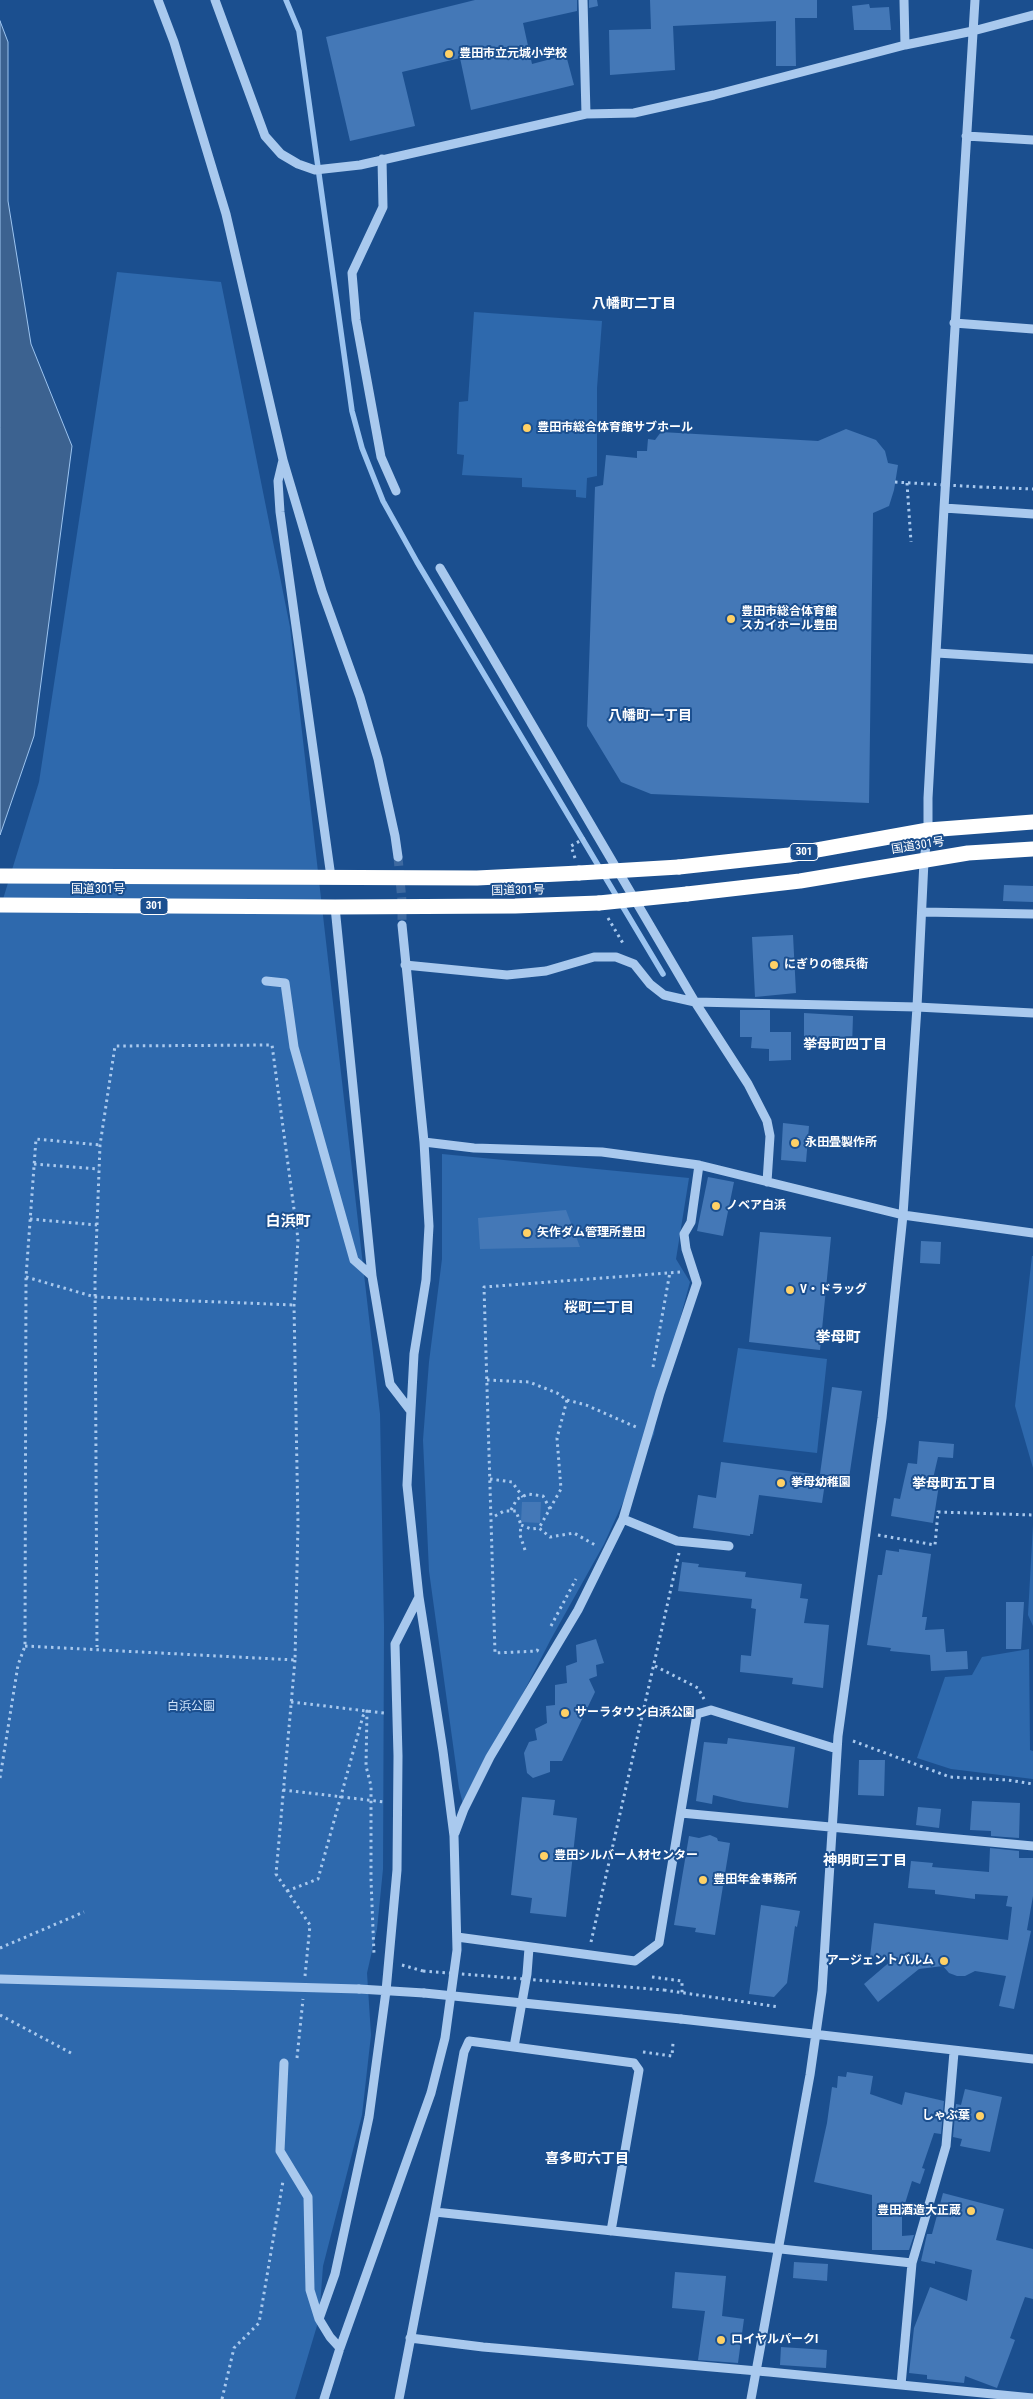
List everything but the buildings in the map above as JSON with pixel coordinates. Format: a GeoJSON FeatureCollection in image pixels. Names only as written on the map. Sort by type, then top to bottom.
{"type":"FeatureCollection","features":[{"type":"Feature","properties":{"kind":"highway","name":"国道301号"},"geometry":{"type":"LineString","coordinates":[[0,876],[477,878],[679,868],[789,854],[928,830],[1033,822]]}},
{"type":"Feature","properties":{"kind":"highway","name":"国道301号"},"geometry":{"type":"LineString","coordinates":[[0,905],[335,907],[599,904],[800,880],[968,853],[1033,850]]}},
{"type":"Feature","properties":{"kind":"street"},"geometry":{"type":"LineString","coordinates":[[158,0],[174,42],[226,214],[283,460],[322,591],[360,697],[378,759],[396,836],[398,857]]}},
{"type":"Feature","properties":{"kind":"street"},"geometry":{"type":"LineString","coordinates":[[215,0],[265,136],[281,154],[308,168],[330,170],[586,114],[634,113],[714,95],[905,45],[973,31],[1033,15]]}},
{"type":"Feature","properties":{"kind":"street"},"geometry":{"type":"LineString","coordinates":[[583,0],[586,114]]}},
{"type":"Feature","properties":{"kind":"street"},"geometry":{"type":"LineString","coordinates":[[904,0],[905,45]]}},
{"type":"Feature","properties":{"kind":"street"},"geometry":{"type":"LineString","coordinates":[[751,2399],[779,2248],[822,1991],[837,1749],[882,1418],[903,1214],[918,1008],[924,861],[928,830],[928,798],[954,323],[975,0]]}},
{"type":"Feature","properties":{"kind":"street"},"geometry":{"type":"LineString","coordinates":[[966,136],[1033,140]]}},
{"type":"Feature","properties":{"kind":"street"},"geometry":{"type":"LineString","coordinates":[[382,159],[382,207],[352,273],[356,320],[381,457],[396,491]]}},
{"type":"Feature","properties":{"kind":"street"},"geometry":{"type":"LineString","coordinates":[[954,323],[1033,329]]}},
{"type":"Feature","properties":{"kind":"street"},"geometry":{"type":"LineString","coordinates":[[283,460],[278,481],[280,512],[331,877]]}},
{"type":"Feature","properties":{"kind":"street"},"geometry":{"type":"LineString","coordinates":[[944,508],[1033,514]]}},
{"type":"Feature","properties":{"kind":"street"},"geometry":{"type":"LineString","coordinates":[[440,568],[695,1002],[748,1084],[767,1121],[770,1136],[766,1182]]}},
{"type":"Feature","properties":{"kind":"street"},"geometry":{"type":"LineString","coordinates":[[937,653],[1033,659]]}},
{"type":"Feature","properties":{"kind":"street"},"geometry":{"type":"LineString","coordinates":[[335,907],[372,1276],[390,1384],[410,1410]]}},
{"type":"Feature","properties":{"kind":"street"},"geometry":{"type":"LineString","coordinates":[[922,912],[1033,914]]}},
{"type":"Feature","properties":{"kind":"street"},"geometry":{"type":"LineString","coordinates":[[324,2399],[340,2348],[431,2093],[445,2038],[458,1937],[454,1836],[419,1598],[407,1485],[414,1354],[426,1280],[429,1226],[424,1142],[402,926]]}},
{"type":"Feature","properties":{"kind":"street"},"geometry":{"type":"LineString","coordinates":[[405,965],[507,975],[546,971],[594,957],[616,957],[634,964],[650,984],[664,995],[695,1002],[1033,1013]]}},
{"type":"Feature","properties":{"kind":"street"},"geometry":{"type":"LineString","coordinates":[[266,981],[285,984],[294,1047],[354,1260],[372,1276]]}},
{"type":"Feature","properties":{"kind":"street"},"geometry":{"type":"LineString","coordinates":[[424,1142],[474,1148],[602,1152],[699,1165],[903,1214],[1033,1233]]}},
{"type":"Feature","properties":{"kind":"street"},"geometry":{"type":"LineString","coordinates":[[454,1836],[464,1809],[490,1756],[578,1610],[623,1519],[697,1283],[686,1249],[684,1234],[691,1222],[699,1165]]}},
{"type":"Feature","properties":{"kind":"street"},"geometry":{"type":"LineString","coordinates":[[623,1519],[659,1534],[678,1546],[729,1546]]}},
{"type":"Feature","properties":{"kind":"street"},"geometry":{"type":"LineString","coordinates":[[319,2318],[335,2274],[368,2127],[386,1991],[397,1870],[398,1756],[395,1644],[419,1598]]}},
{"type":"Feature","properties":{"kind":"street"},"geometry":{"type":"LineString","coordinates":[[458,1937],[635,1961],[659,1943],[697,1714],[711,1710],[837,1749]]}},
{"type":"Feature","properties":{"kind":"street"},"geometry":{"type":"LineString","coordinates":[[681,1813],[1033,1846]]}},
{"type":"Feature","properties":{"kind":"street"},"geometry":{"type":"LineString","coordinates":[[514,2047],[527,1974],[529,1948]]}},
{"type":"Feature","properties":{"kind":"street"},"geometry":{"type":"LineString","coordinates":[[0,1979],[359,1988],[424,1992],[816,2033],[954,2052],[1033,2059]]}},
{"type":"Feature","properties":{"kind":"street"},"geometry":{"type":"LineString","coordinates":[[399,2399],[464,2052],[470,2041],[634,2063],[639,2070],[611,2231]]}},
{"type":"Feature","properties":{"kind":"street"},"geometry":{"type":"LineString","coordinates":[[901,2385],[912,2263],[946,2146],[954,2052]]}},
{"type":"Feature","properties":{"kind":"street"},"geometry":{"type":"LineString","coordinates":[[284,2063],[280,2151],[308,2197],[310,2290],[319,2318],[340,2348]]}},
{"type":"Feature","properties":{"kind":"street"},"geometry":{"type":"LineString","coordinates":[[435,2212],[530,2224],[912,2263]]}},
{"type":"Feature","properties":{"kind":"street"},"geometry":{"type":"LineString","coordinates":[[410,2338],[482,2347],[756,2371],[1028,2398]]}},
{"type":"Feature","properties":{"kind":"path"},"geometry":{"type":"LineString","coordinates":[[896,482],[1033,489]]}},
{"type":"Feature","properties":{"kind":"path"},"geometry":{"type":"LineString","coordinates":[[908,483],[911,542]]}},
{"type":"Feature","properties":{"kind":"path"},"geometry":{"type":"LineString","coordinates":[[575,843],[588,836]]}},
{"type":"Feature","properties":{"kind":"path"},"geometry":{"type":"LineString","coordinates":[[97,1647],[95,1297],[97,1225],[100,1145],[115,1046],[272,1045],[298,1239],[294,1305],[298,1524],[295,1660],[276,1874],[310,1925],[304,1984]]}},
{"type":"Feature","properties":{"kind":"path"},"geometry":{"type":"LineString","coordinates":[[0,1778],[18,1665],[25,1646],[26,1276],[36,1139],[100,1145]]}},
{"type":"Feature","properties":{"kind":"path"},"geometry":{"type":"LineString","coordinates":[[34,1164],[99,1169]]}},
{"type":"Feature","properties":{"kind":"path"},"geometry":{"type":"LineString","coordinates":[[30,1219],[97,1225]]}},
{"type":"Feature","properties":{"kind":"path"},"geometry":{"type":"LineString","coordinates":[[541,1643],[537,1651],[495,1653],[484,1287],[693,1271]]}},
{"type":"Feature","properties":{"kind":"path"},"geometry":{"type":"LineString","coordinates":[[652,1370],[670,1272]]}},
{"type":"Feature","properties":{"kind":"path"},"geometry":{"type":"LineString","coordinates":[[26,1276],[95,1297],[294,1305]]}},
{"type":"Feature","properties":{"kind":"path"},"geometry":{"type":"LineString","coordinates":[[487,1380],[529,1382],[557,1393],[567,1400],[586,1405],[649,1433]]}},
{"type":"Feature","properties":{"kind":"path"},"geometry":{"type":"LineString","coordinates":[[539,1528],[561,1489],[557,1447],[567,1400]]}},
{"type":"Feature","properties":{"kind":"path"},"geometry":{"type":"LineString","coordinates":[[490,1479],[512,1482],[523,1497]]}},
{"type":"Feature","properties":{"kind":"path"},"geometry":{"type":"LineString","coordinates":[[511,1510],[517,1499],[528,1494],[543,1496],[550,1509]]}},
{"type":"Feature","properties":{"kind":"path"},"geometry":{"type":"LineString","coordinates":[[495,1516],[511,1510],[516,1511],[521,1525],[520,1535],[525,1550]]}},
{"type":"Feature","properties":{"kind":"path"},"geometry":{"type":"LineString","coordinates":[[876,1535],[935,1545],[938,1512],[1033,1515]]}},
{"type":"Feature","properties":{"kind":"path"},"geometry":{"type":"LineString","coordinates":[[521,1525],[531,1529],[539,1528],[550,1537],[574,1533],[595,1545],[590,1553]]}},
{"type":"Feature","properties":{"kind":"path"},"geometry":{"type":"LineString","coordinates":[[589,1956],[655,1666],[678,1546]]}},
{"type":"Feature","properties":{"kind":"path"},"geometry":{"type":"LineString","coordinates":[[550,1627],[577,1578]]}},
{"type":"Feature","properties":{"kind":"path"},"geometry":{"type":"LineString","coordinates":[[25,1646],[295,1660]]}},
{"type":"Feature","properties":{"kind":"path"},"geometry":{"type":"LineString","coordinates":[[655,1666],[698,1688],[711,1710]]}},
{"type":"Feature","properties":{"kind":"path"},"geometry":{"type":"LineString","coordinates":[[291,1702],[390,1714]]}},
{"type":"Feature","properties":{"kind":"path"},"geometry":{"type":"LineString","coordinates":[[287,1891],[318,1879],[363,1716],[367,1711]]}},
{"type":"Feature","properties":{"kind":"path"},"geometry":{"type":"LineString","coordinates":[[367,1711],[366,1766],[371,1786],[371,1880],[374,1955]]}},
{"type":"Feature","properties":{"kind":"path"},"geometry":{"type":"LineString","coordinates":[[853,1741],[914,1765],[950,1776],[1008,1780],[1033,1784]]}},
{"type":"Feature","properties":{"kind":"path"},"geometry":{"type":"LineString","coordinates":[[283,1790],[388,1802]]}},
{"type":"Feature","properties":{"kind":"path"},"geometry":{"type":"LineString","coordinates":[[0,1948],[84,1912]]}},
{"type":"Feature","properties":{"kind":"path"},"geometry":{"type":"LineString","coordinates":[[397,1963],[423,1971],[664,1990],[779,2007]]}},
{"type":"Feature","properties":{"kind":"path"},"geometry":{"type":"LineString","coordinates":[[652,1977],[682,1981],[682,1994]]}},
{"type":"Feature","properties":{"kind":"path"},"geometry":{"type":"LineString","coordinates":[[296,2062],[303,1994]]}},
{"type":"Feature","properties":{"kind":"path"},"geometry":{"type":"LineString","coordinates":[[0,2015],[71,2053]]}},
{"type":"Feature","properties":{"kind":"path"},"geometry":{"type":"LineString","coordinates":[[644,2052],[672,2056],[673,2043]]}},
{"type":"Feature","properties":{"kind":"path"},"geometry":{"type":"LineString","coordinates":[[222,2399],[234,2348],[259,2323],[287,2160]]}},
{"type":"Feature","properties":{"kind":"green space","name":"白浜公園"},"geometry":{"type":"Polygon","coordinates":[[[117,272],[221,282],[290,627],[380,1414],[384,1627],[383,1869],[377,1929],[367,1973],[371,2035],[362,2115],[323,2266],[319,2319],[295,2399],[0,2399],[0,909],[39,782],[117,272]]]}},
{"type":"Feature","properties":{"kind":"green space","name":"豊田市総合体育館サブホール"},"geometry":{"type":"Polygon","coordinates":[[[474,312],[602,321],[597,388],[597,476],[587,478],[586,498],[576,497],[576,490],[522,487],[522,478],[462,475],[464,455],[457,454],[459,402],[468,401],[474,312]]]}},
{"type":"Feature","properties":{"kind":"green space"},"geometry":{"type":"Polygon","coordinates":[[[442,1154],[689,1178],[676,1259],[690,1282],[660,1393],[654,1434],[604,1544],[463,1804],[459,1788],[429,1571],[423,1440],[429,1362],[442,1259],[442,1154]]]}},
{"type":"Feature","properties":{"kind":"green space"},"geometry":{"type":"Polygon","coordinates":[[[1033,1256],[1033,1468],[1015,1406],[1033,1256]]]}},
{"type":"Feature","properties":{"kind":"green space"},"geometry":{"type":"Polygon","coordinates":[[[738,1348],[827,1359],[817,1453],[723,1442],[738,1348]]]}},
{"type":"Feature","properties":{"kind":"green space"},"geometry":{"type":"Polygon","coordinates":[[[1033,1525],[1033,1626],[1028,1615],[1033,1525]]]}},
{"type":"Feature","properties":{"kind":"green space"},"geometry":{"type":"Polygon","coordinates":[[[1029,1649],[1030,1750],[1033,1751],[1033,1779],[951,1769],[917,1758],[945,1677],[972,1675],[982,1657],[1029,1649]]]}},
{"type":"Feature","properties":{"kind":"shaded area"},"geometry":{"type":"Polygon","coordinates":[[[0,21],[8,42],[8,201],[31,344],[72,446],[34,736],[0,835],[0,21]]]}},
{"type":"Feature","properties":{"kind":"waterway"},"geometry":{"type":"LineString","coordinates":[[286,0],[299,31],[352,411],[362,448],[383,501],[417,562],[663,974]]}},
{"type":"Feature","properties":{"kind":"tunnel"},"geometry":{"type":"LineString","coordinates":[[398,857],[402,925]]}},
{"type":"Feature","properties":{"kind":"place","name":"豊田市立元城小学校"},"geometry":{"type":"Point","coordinates":[449,54]}},
{"type":"Feature","properties":{"kind":"place","name":"豊田市総合体育館サブホール"},"geometry":{"type":"Point","coordinates":[527,428]}},
{"type":"Feature","properties":{"kind":"place","name":"豊田市総合体育館 スカイホール豊田"},"geometry":{"type":"Point","coordinates":[731,619]}},
{"type":"Feature","properties":{"kind":"place","name":"にぎりの徳兵衛"},"geometry":{"type":"Point","coordinates":[774,965]}},
{"type":"Feature","properties":{"kind":"place","name":"永田畳製作所"},"geometry":{"type":"Point","coordinates":[795,1143]}},
{"type":"Feature","properties":{"kind":"place","name":"ノベア白浜"},"geometry":{"type":"Point","coordinates":[716,1206]}},
{"type":"Feature","properties":{"kind":"place","name":"矢作ダム管理所豊田"},"geometry":{"type":"Point","coordinates":[527,1233]}},
{"type":"Feature","properties":{"kind":"place","name":"V・ドラッグ"},"geometry":{"type":"Point","coordinates":[790,1290]}},
{"type":"Feature","properties":{"kind":"place","name":"挙母幼稚園"},"geometry":{"type":"Point","coordinates":[781,1483]}},
{"type":"Feature","properties":{"kind":"place","name":"サーラタウン白浜公園"},"geometry":{"type":"Point","coordinates":[565,1713]}},
{"type":"Feature","properties":{"kind":"place","name":"豊田シルバー人材センター"},"geometry":{"type":"Point","coordinates":[544,1856]}},
{"type":"Feature","properties":{"kind":"place","name":"豊田年金事務所"},"geometry":{"type":"Point","coordinates":[703,1880]}},
{"type":"Feature","properties":{"kind":"place","name":"アージェントバルム"},"geometry":{"type":"Point","coordinates":[944,1961]}},
{"type":"Feature","properties":{"kind":"place","name":"しゃぶ葉"},"geometry":{"type":"Point","coordinates":[980,2116]}},
{"type":"Feature","properties":{"kind":"place","name":"豊田酒造大正蔵"},"geometry":{"type":"Point","coordinates":[971,2211]}},
{"type":"Feature","properties":{"kind":"place","name":"ロイヤルパークI"},"geometry":{"type":"Point","coordinates":[721,2340]}},
{"type":"Feature","properties":{"kind":"district","name":"八幡町二丁目"},"geometry":{"type":"Point","coordinates":[634,304]}},
{"type":"Feature","properties":{"kind":"district","name":"八幡町一丁目"},"geometry":{"type":"Point","coordinates":[650,716]}},
{"type":"Feature","properties":{"kind":"district","name":"挙母町四丁目"},"geometry":{"type":"Point","coordinates":[845,1045]}},
{"type":"Feature","properties":{"kind":"district","name":"白浜町"},"geometry":{"type":"Point","coordinates":[288,1222]}},
{"type":"Feature","properties":{"kind":"district","name":"桜町二丁目"},"geometry":{"type":"Point","coordinates":[599,1308]}},
{"type":"Feature","properties":{"kind":"district","name":"挙母町"},"geometry":{"type":"Point","coordinates":[838,1338]}},
{"type":"Feature","properties":{"kind":"district","name":"挙母町五丁目"},"geometry":{"type":"Point","coordinates":[954,1484]}},
{"type":"Feature","properties":{"kind":"district","name":"神明町三丁目"},"geometry":{"type":"Point","coordinates":[865,1861]}},
{"type":"Feature","properties":{"kind":"district","name":"喜多町六丁目"},"geometry":{"type":"Point","coordinates":[587,2159]}}]}
